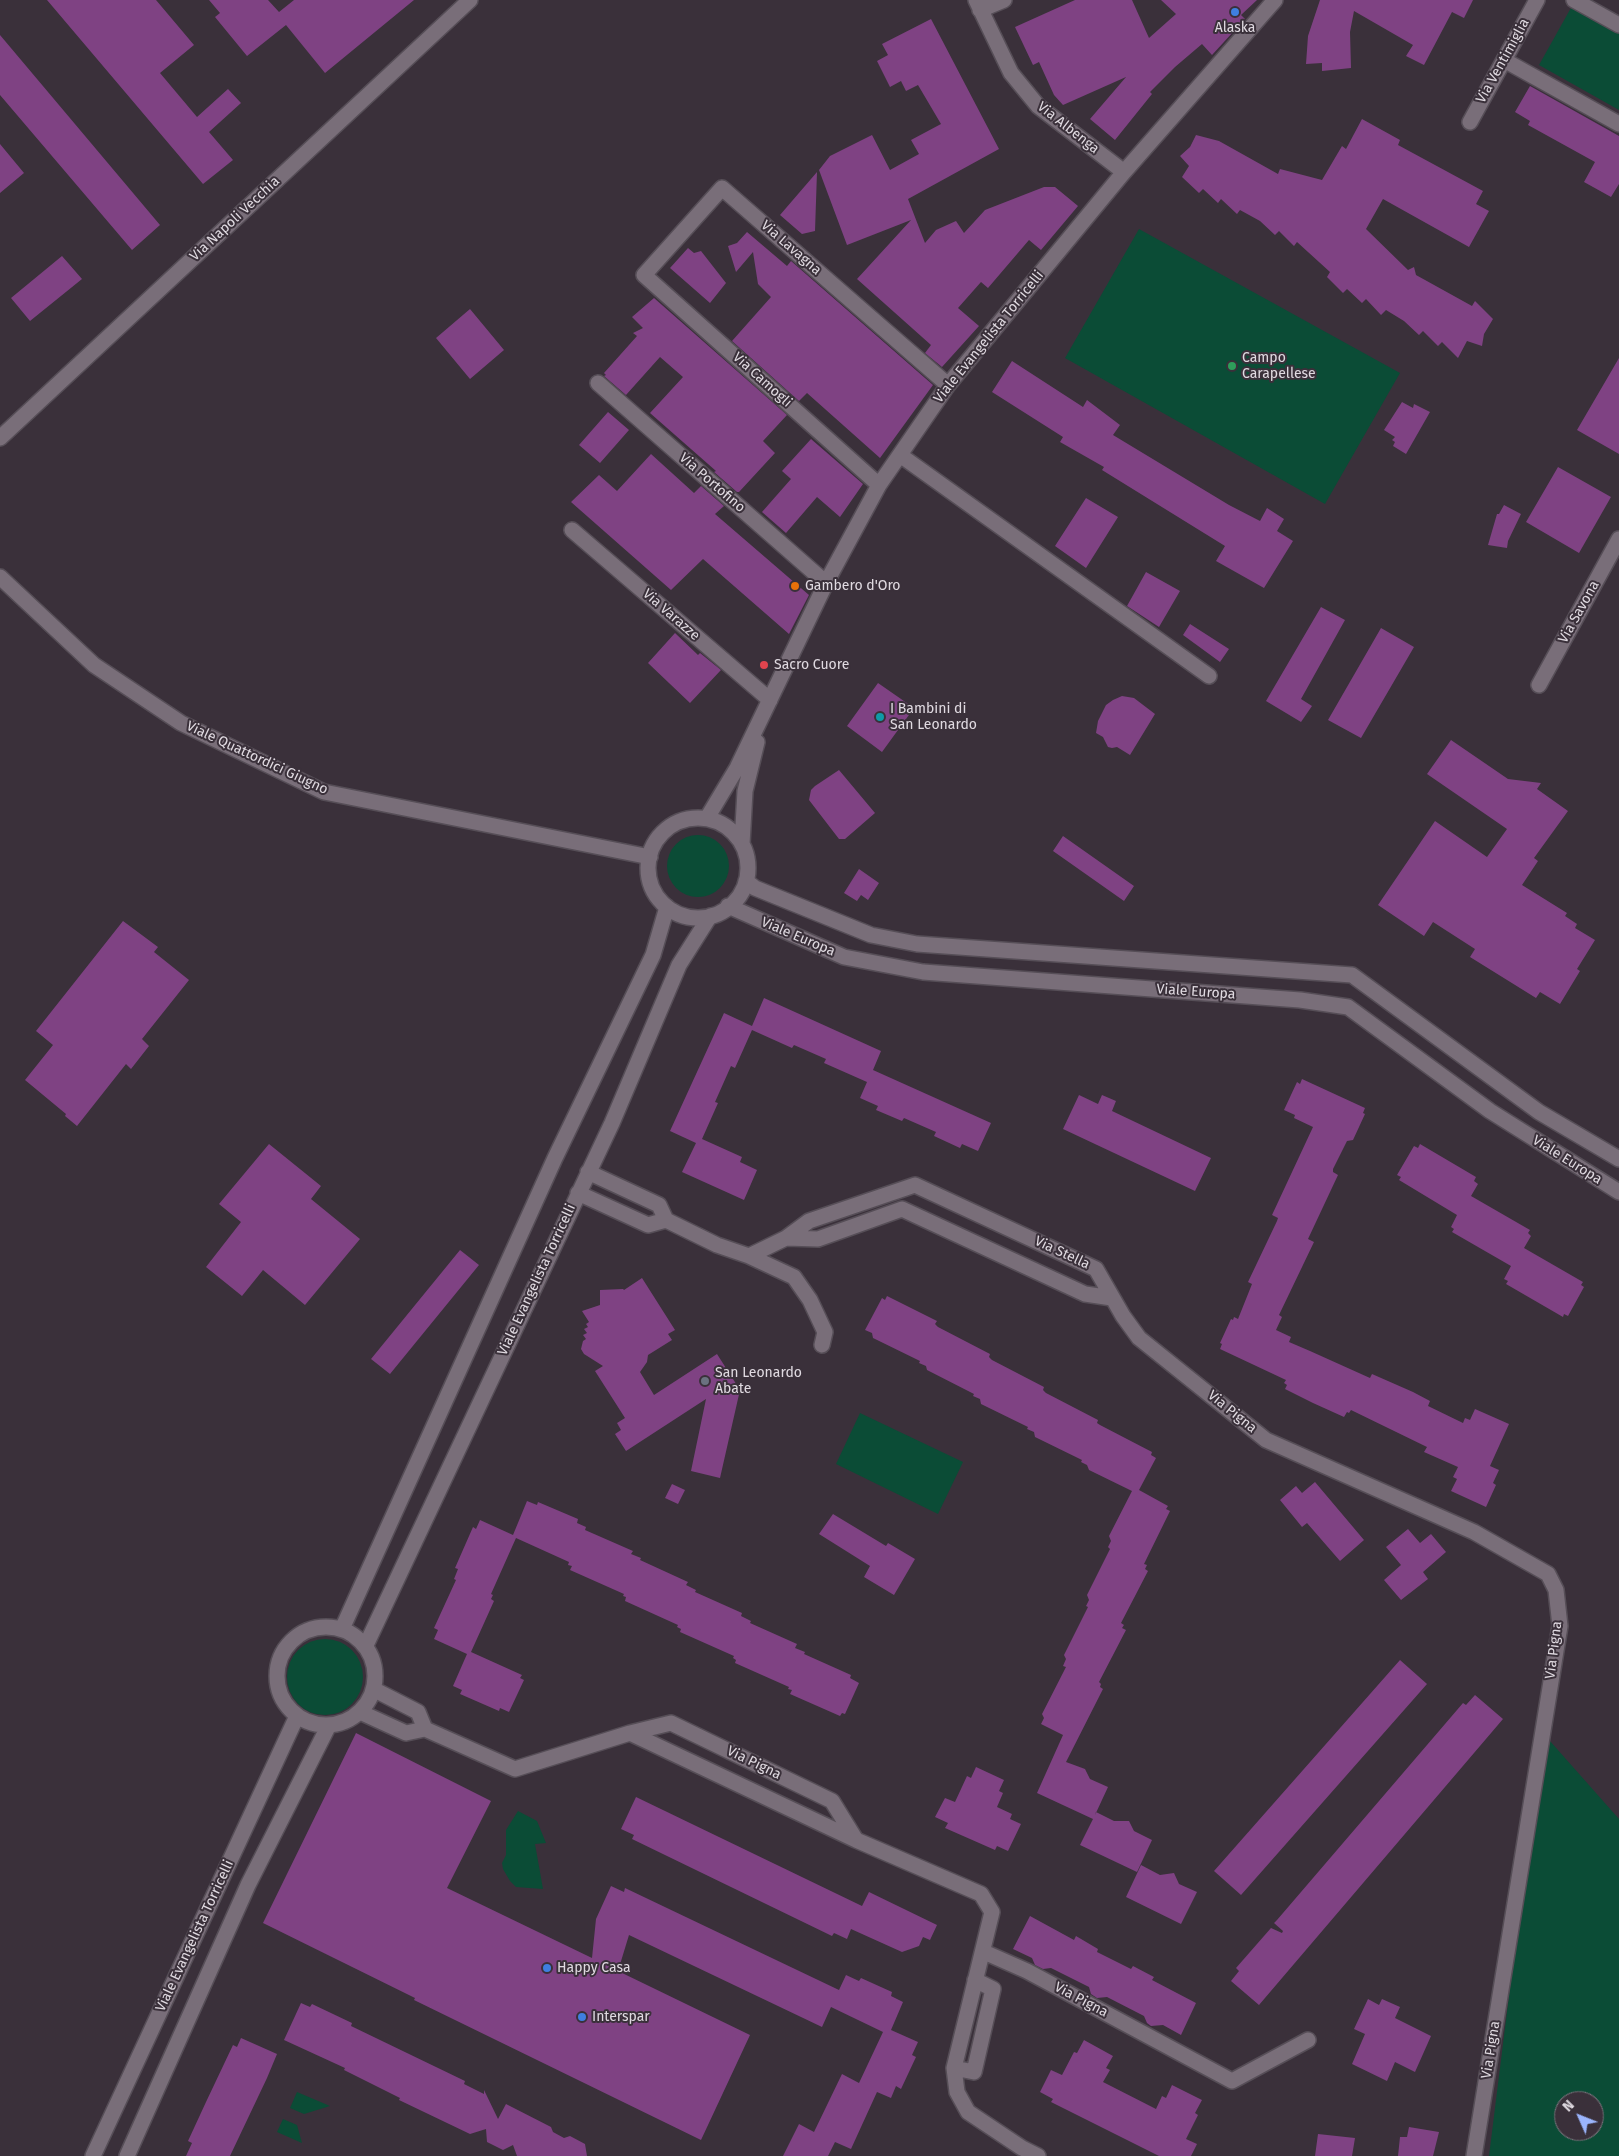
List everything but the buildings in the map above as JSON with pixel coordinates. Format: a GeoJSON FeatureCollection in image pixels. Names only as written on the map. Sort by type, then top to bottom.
{"type":"FeatureCollection","features":[{"type":"Feature","properties":{"kind":"street","name":"Via Napoli Vecchia"},"geometry":{"type":"LineString","coordinates":[[0,438],[470,0]]}},
{"type":"Feature","properties":{"kind":"street"},"geometry":{"type":"LineString","coordinates":[[978,5],[1004,0]]}},
{"type":"Feature","properties":{"kind":"street","name":"Viale Evangelista Torricelli"},"geometry":{"type":"LineString","coordinates":[[707,818],[729,785],[826,583],[879,485],[948,385],[1124,172],[1274,0]]}},
{"type":"Feature","properties":{"kind":"street","name":"Via Ventimiglia"},"geometry":{"type":"LineString","coordinates":[[1470,122],[1537,0]]}},
{"type":"Feature","properties":{"kind":"street"},"geometry":{"type":"LineString","coordinates":[[1574,0],[1619,25]]}},
{"type":"Feature","properties":{"kind":"street","name":"Via Albenga"},"geometry":{"type":"LineString","coordinates":[[978,5],[1011,73],[1038,106],[1124,172]]}},
{"type":"Feature","properties":{"kind":"street"},"geometry":{"type":"LineString","coordinates":[[1504,60],[1619,124]]}},
{"type":"Feature","properties":{"kind":"street","name":"Via Lavagna"},"geometry":{"type":"LineString","coordinates":[[644,275],[722,188],[948,385]]}},
{"type":"Feature","properties":{"kind":"street","name":"Via Camogli"},"geometry":{"type":"LineString","coordinates":[[644,275],[879,485]]}},
{"type":"Feature","properties":{"kind":"street","name":"Via Portofino"},"geometry":{"type":"LineString","coordinates":[[598,383],[826,583]]}},
{"type":"Feature","properties":{"kind":"street"},"geometry":{"type":"LineString","coordinates":[[900,455],[1209,676]]}},
{"type":"Feature","properties":{"kind":"street","name":"Via Varazze"},"geometry":{"type":"LineString","coordinates":[[572,530],[767,707]]}},
{"type":"Feature","properties":{"kind":"street","name":"Via Savona"},"geometry":{"type":"LineString","coordinates":[[1538,685],[1619,539]]}},
{"type":"Feature","properties":{"kind":"street","name":"Viale Quattordici Giugno"},"geometry":{"type":"LineString","coordinates":[[0,577],[94,665],[181,723],[324,792],[650,857]]}},
{"type":"Feature","properties":{"kind":"street","name":"Viale Evangelista Torricelli"},"geometry":{"type":"LineString","coordinates":[[366,1645],[588,1172],[680,966],[710,916],[728,906],[742,892],[746,881],[747,862],[742,844],[745,791],[767,707]]}},
{"type":"Feature","properties":{"kind":"street"},"geometry":{"type":"LineString","coordinates":[[710,916],[694,918],[680,914],[667,907],[656,895],[649,880],[648,863],[652,847],[662,833],[675,823],[691,818],[707,818],[727,828],[742,844]]}},
{"type":"Feature","properties":{"kind":"street","name":"Viale Europa"},"geometry":{"type":"LineString","coordinates":[[746,881],[760,890],[871,935],[917,944],[1352,975],[1539,1112],[1619,1159]]}},
{"type":"Feature","properties":{"kind":"street","name":"Viale Europa"},"geometry":{"type":"LineString","coordinates":[[728,906],[844,956],[923,972],[1300,1000],[1348,1007],[1490,1112],[1619,1192]]}},
{"type":"Feature","properties":{"kind":"street"},"geometry":{"type":"LineString","coordinates":[[342,1628],[555,1158],[652,955],[667,907]]}},
{"type":"Feature","properties":{"kind":"street"},"geometry":{"type":"LineString","coordinates":[[588,1172],[659,1205],[666,1220],[717,1245],[750,1256],[794,1276],[810,1300],[825,1332],[822,1345]]}},
{"type":"Feature","properties":{"kind":"street","name":"Via Stella"},"geometry":{"type":"LineString","coordinates":[[750,1256],[786,1238],[809,1221],[915,1185],[1096,1269],[1112,1298]]}},
{"type":"Feature","properties":{"kind":"street"},"geometry":{"type":"LineString","coordinates":[[578,1193],[648,1225],[666,1220]]}},
{"type":"Feature","properties":{"kind":"street","name":"Via Stella"},"geometry":{"type":"LineString","coordinates":[[786,1238],[818,1239],[902,1209],[1085,1294],[1112,1298]]}},
{"type":"Feature","properties":{"kind":"street","name":"Via Pigna"},"geometry":{"type":"LineString","coordinates":[[1112,1298],[1122,1316],[1140,1338],[1266,1440],[1474,1532],[1548,1574],[1556,1590],[1560,1626],[1474,2156]]}},
{"type":"Feature","properties":{"kind":"street"},"geometry":{"type":"LineString","coordinates":[[325,1626],[342,1628],[355,1635],[366,1645],[374,1662],[377,1676],[375,1690],[360,1712],[346,1721],[329,1725],[307,1722],[297,1716],[285,1704],[278,1688],[277,1670],[282,1653],[292,1639],[308,1630],[325,1626]]}},
{"type":"Feature","properties":{"kind":"street"},"geometry":{"type":"LineString","coordinates":[[375,1690],[418,1712],[425,1730]]}},
{"type":"Feature","properties":{"kind":"street","name":"Via Pigna"},"geometry":{"type":"LineString","coordinates":[[360,1712],[406,1733],[425,1730],[515,1768],[630,1733],[671,1723],[832,1801],[856,1840]]}},
{"type":"Feature","properties":{"kind":"street","name":"Viale Evangelista Torricelli"},"geometry":{"type":"LineString","coordinates":[[92,2156],[297,1716]]}},
{"type":"Feature","properties":{"kind":"street","name":"Viale Evangelista Torricelli"},"geometry":{"type":"LineString","coordinates":[[127,2156],[248,1885],[329,1725]]}},
{"type":"Feature","properties":{"kind":"street","name":"Via Pigna"},"geometry":{"type":"LineString","coordinates":[[630,1733],[856,1840],[981,1894],[992,1912],[984,1952],[975,1980],[993,1989],[974,2072],[954,2068],[957,2092],[968,2112],[1022,2148],[1038,2156]]}},
{"type":"Feature","properties":{"kind":"street","name":"Via Pigna"},"geometry":{"type":"LineString","coordinates":[[984,1952],[1027,1972],[1232,2081],[1308,2040]]}},
{"type":"Feature","properties":{"kind":"green space"},"geometry":{"type":"Polygon","coordinates":[[[1572,6],[1619,33],[1619,110],[1539,65],[1572,6]]]}},
{"type":"Feature","properties":{"kind":"green space","name":"Campo Carapellese"},"geometry":{"type":"Polygon","coordinates":[[[1139,229],[1400,373],[1325,504],[1065,358],[1139,229]]]}},
{"type":"Feature","properties":{"kind":"green space"},"geometry":{"type":"Polygon","coordinates":[[[698,835],[710,838],[720,844],[726,854],[729,866],[726,878],[720,888],[710,894],[698,897],[686,894],[676,888],[670,878],[667,866],[670,854],[676,844],[686,838],[698,835]]]}},
{"type":"Feature","properties":{"kind":"green space"},"geometry":{"type":"Polygon","coordinates":[[[860,1413],[963,1462],[938,1514],[836,1464],[860,1413]]]}},
{"type":"Feature","properties":{"kind":"green space"},"geometry":{"type":"Polygon","coordinates":[[[325,1639],[340,1642],[352,1650],[360,1662],[363,1677],[360,1692],[352,1704],[340,1712],[325,1715],[310,1712],[298,1704],[290,1692],[287,1677],[290,1662],[298,1650],[310,1642],[325,1639]]]}},
{"type":"Feature","properties":{"kind":"green space"},"geometry":{"type":"Polygon","coordinates":[[[1542,1732],[1619,1819],[1619,2156],[1489,2156],[1542,1732]]]}},
{"type":"Feature","properties":{"kind":"green space"},"geometry":{"type":"Polygon","coordinates":[[[518,1811],[537,1821],[546,1843],[535,1844],[543,1889],[516,1887],[503,1869],[502,1863],[506,1855],[506,1830],[518,1811]]]}},
{"type":"Feature","properties":{"kind":"green space"},"geometry":{"type":"Polygon","coordinates":[[[297,2092],[330,2106],[304,2114],[290,2108],[297,2092]]]}},
{"type":"Feature","properties":{"kind":"green space"},"geometry":{"type":"Polygon","coordinates":[[[283,2119],[297,2125],[302,2143],[277,2132],[283,2119]]]}},
{"type":"Feature","properties":{"kind":"place","name":"Alaska"},"geometry":{"type":"Point","coordinates":[1235,12]}},
{"type":"Feature","properties":{"kind":"place","name":"Campo Carapellese"},"geometry":{"type":"Point","coordinates":[1232,366]}},
{"type":"Feature","properties":{"kind":"place","name":"Gambero d'Oro"},"geometry":{"type":"Point","coordinates":[795,586]}},
{"type":"Feature","properties":{"kind":"place","name":"Sacro Cuore"},"geometry":{"type":"Point","coordinates":[764,665]}},
{"type":"Feature","properties":{"kind":"place","name":"I Bambini di San Leonardo"},"geometry":{"type":"Point","coordinates":[880,717]}},
{"type":"Feature","properties":{"kind":"place","name":"San Leonardo Abate"},"geometry":{"type":"Point","coordinates":[705,1381]}},
{"type":"Feature","properties":{"kind":"place","name":"Happy Casa"},"geometry":{"type":"Point","coordinates":[547,1968]}},
{"type":"Feature","properties":{"kind":"place","name":"Interspar"},"geometry":{"type":"Point","coordinates":[582,2017]}}]}
